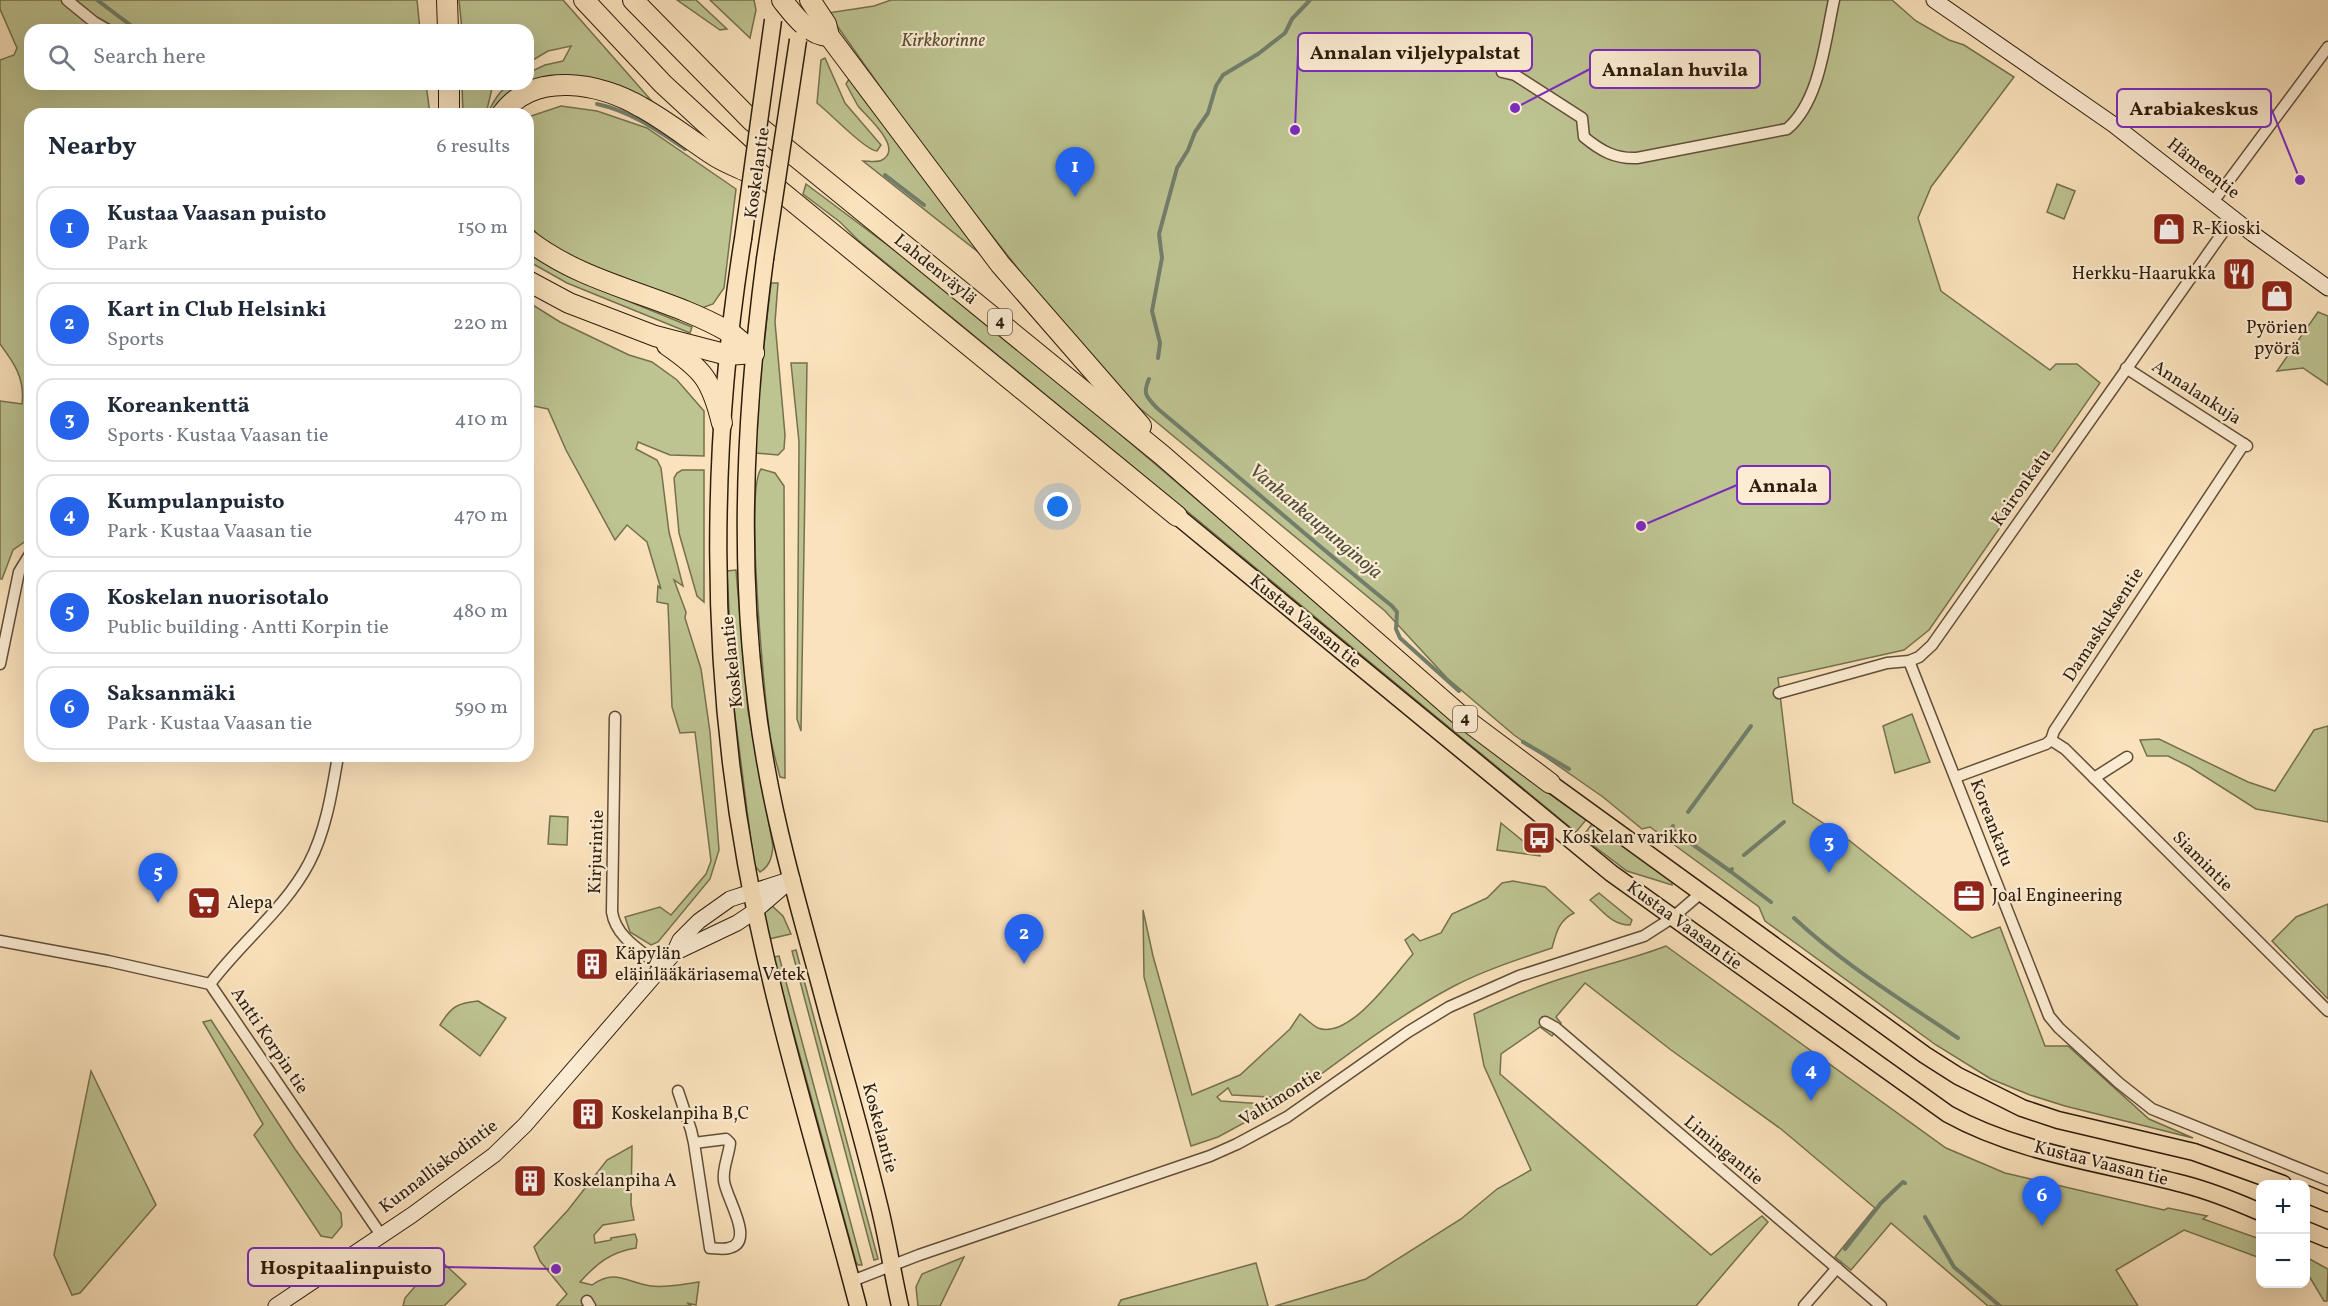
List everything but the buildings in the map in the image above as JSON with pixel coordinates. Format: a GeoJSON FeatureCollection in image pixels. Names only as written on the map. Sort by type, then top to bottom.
{"type":"FeatureCollection","features":[{"type":"Feature","properties":{"kind":"highway"},"geometry":{"type":"LineString","coordinates":[[447,0],[448,24]]}},
{"type":"Feature","properties":{"kind":"highway","name":"Lahdenväylä"},"geometry":{"type":"LineString","coordinates":[[584,0],[663,84],[768,181],[1177,516]]}},
{"type":"Feature","properties":{"kind":"highway","name":"Lahdenväylä"},"geometry":{"type":"LineString","coordinates":[[633,0],[752,121],[1162,455],[1275,553]]}},
{"type":"Feature","properties":{"kind":"highway"},"geometry":{"type":"LineString","coordinates":[[782,0],[799,31],[829,36]]}},
{"type":"Feature","properties":{"kind":"highway"},"geometry":{"type":"LineString","coordinates":[[810,0],[826,24],[829,36],[1000,264],[1132,415],[1162,455]]}},
{"type":"Feature","properties":{"kind":"highway"},"geometry":{"type":"LineString","coordinates":[[508,108],[515,100],[543,87],[574,86],[606,92],[641,107],[716,157],[768,181]]}},
{"type":"Feature","properties":{"kind":"highway"},"geometry":{"type":"LineString","coordinates":[[449,90],[449,108]]}},
{"type":"Feature","properties":{"kind":"highway"},"geometry":{"type":"LineString","coordinates":[[534,244],[568,265],[678,309],[730,333],[754,353]]}},
{"type":"Feature","properties":{"kind":"highway"},"geometry":{"type":"LineString","coordinates":[[534,283],[569,303],[655,336],[728,355],[754,353]]}},
{"type":"Feature","properties":{"kind":"highway"},"geometry":{"type":"LineString","coordinates":[[655,336],[694,364],[708,381],[722,423]]}},
{"type":"Feature","properties":{"kind":"highway","name":"Kustaa Vaasan tie"},"geometry":{"type":"LineString","coordinates":[[1275,553],[1462,717],[1550,783]]}},
{"type":"Feature","properties":{"kind":"main road","name":"Koskelantie"},"geometry":{"type":"LineString","coordinates":[[776,0],[730,333],[722,423],[718,520],[722,657],[732,767],[755,911],[858,1306]]}},
{"type":"Feature","properties":{"kind":"main road","name":"Koskelantie"},"geometry":{"type":"LineString","coordinates":[[799,31],[765,259],[747,425],[744,522],[747,612],[765,759],[776,818],[879,1203],[900,1306]]}},
{"type":"Feature","properties":{"kind":"main road","name":"Kustaa Vaasan tie"},"geometry":{"type":"LineString","coordinates":[[1177,516],[1559,832],[1672,918],[1948,1114],[1992,1136],[2030,1148],[2185,1184],[2256,1211]]}},
{"type":"Feature","properties":{"kind":"main road","name":"Kustaa Vaasan tie"},"geometry":{"type":"LineString","coordinates":[[1550,783],[1925,1055],[1958,1076],[2004,1101],[2058,1120],[2194,1152],[2270,1180]]}},
{"type":"Feature","properties":{"kind":"main road"},"geometry":{"type":"LineString","coordinates":[[2310,1196],[2328,1203]]}},
{"type":"Feature","properties":{"kind":"main road"},"geometry":{"type":"LineString","coordinates":[[2310,1232],[2328,1239]]}},
{"type":"Feature","properties":{"kind":"street"},"geometry":{"type":"LineString","coordinates":[[67,0],[98,24]]}},
{"type":"Feature","properties":{"kind":"street","name":"Koskelantie"},"geometry":{"type":"LineString","coordinates":[[799,31],[803,0]]}},
{"type":"Feature","properties":{"kind":"street"},"geometry":{"type":"LineString","coordinates":[[1502,72],[1515,75],[1582,118],[1584,137],[1596,147],[1620,159],[1637,158],[1787,129],[1797,121],[1814,87],[1834,0]]}},
{"type":"Feature","properties":{"kind":"street","name":"Hämeentie"},"geometry":{"type":"LineString","coordinates":[[1937,1],[2097,112],[2233,218],[2328,288]]}},
{"type":"Feature","properties":{"kind":"street"},"geometry":{"type":"LineString","coordinates":[[2213,202],[2328,47]]}},
{"type":"Feature","properties":{"kind":"street","name":"Kaironkatu"},"geometry":{"type":"LineString","coordinates":[[1909,662],[1919,657],[1932,645],[2233,218]]}},
{"type":"Feature","properties":{"kind":"street","name":"Annalankuja"},"geometry":{"type":"LineString","coordinates":[[2126,368],[2245,445]]}},
{"type":"Feature","properties":{"kind":"street","name":"Damaskuksentie"},"geometry":{"type":"LineString","coordinates":[[2051,740],[2245,445]]}},
{"type":"Feature","properties":{"kind":"street"},"geometry":{"type":"LineString","coordinates":[[0,664],[19,572],[24,564]]}},
{"type":"Feature","properties":{"kind":"street"},"geometry":{"type":"LineString","coordinates":[[1779,693],[1887,663],[1909,662]]}},
{"type":"Feature","properties":{"kind":"street","name":"Koreankatu"},"geometry":{"type":"LineString","coordinates":[[1909,662],[2049,1016],[2119,1083],[2151,1109],[2328,1180]]}},
{"type":"Feature","properties":{"kind":"street","name":"Kirjurintie"},"geometry":{"type":"LineString","coordinates":[[615,717],[612,912],[614,924],[622,935],[662,967]]}},
{"type":"Feature","properties":{"kind":"street"},"geometry":{"type":"LineString","coordinates":[[1956,777],[2046,744],[2051,740]]}},
{"type":"Feature","properties":{"kind":"street","name":"Siamintie"},"geometry":{"type":"LineString","coordinates":[[2051,740],[2065,749],[2328,1011]]}},
{"type":"Feature","properties":{"kind":"street"},"geometry":{"type":"LineString","coordinates":[[2094,778],[2127,757]]}},
{"type":"Feature","properties":{"kind":"street"},"geometry":{"type":"LineString","coordinates":[[210,984],[286,897],[309,862],[320,836],[337,762]]}},
{"type":"Feature","properties":{"kind":"street","name":"Kunnalliskodintie"},"geometry":{"type":"LineString","coordinates":[[276,1306],[464,1178],[510,1141],[674,953],[680,940],[699,921],[730,899],[792,879]]}},
{"type":"Feature","properties":{"kind":"street","name":"Kunnalliskodintie"},"geometry":{"type":"LineString","coordinates":[[674,953],[737,923],[755,911],[792,879]]}},
{"type":"Feature","properties":{"kind":"street","name":"Valtimontie"},"geometry":{"type":"LineString","coordinates":[[852,1281],[919,1255],[1200,1160],[1238,1144],[1287,1118],[1400,1038],[1449,1007],[1529,972],[1644,936],[1672,918],[1701,893]]}},
{"type":"Feature","properties":{"kind":"street","name":"Antti Korpin tie"},"geometry":{"type":"LineString","coordinates":[[0,941],[108,961],[210,984],[381,1235]]}},
{"type":"Feature","properties":{"kind":"street","name":"Limingantie"},"geometry":{"type":"LineString","coordinates":[[1545,1022],[1881,1306]]}},
{"type":"Feature","properties":{"kind":"street"},"geometry":{"type":"LineString","coordinates":[[678,1090],[694,1143],[710,1248],[728,1249],[735,1245],[741,1237],[741,1227],[729,1200],[723,1177],[730,1143],[726,1139],[694,1143]]}},
{"type":"Feature","properties":{"kind":"street"},"geometry":{"type":"LineString","coordinates":[[1804,1306],[1837,1268]]}},
{"type":"Feature","properties":{"kind":"green space"},"geometry":{"type":"Polygon","coordinates":[[[0,0],[417,0],[419,24],[24,24],[24,90],[427,90],[429,108],[24,108],[24,542],[13,550],[2,579],[0,579],[0,401],[22,404],[23,395],[18,372],[0,344],[0,60],[14,55],[17,48],[0,9],[0,0]]]}},
{"type":"Feature","properties":{"kind":"green space"},"geometry":{"type":"Polygon","coordinates":[[[459,0],[563,0],[657,107],[630,92],[511,92],[496,108],[490,108],[503,90],[534,90],[534,70],[563,61],[571,46],[548,51],[534,59],[534,24],[461,24],[459,0]]]}},
{"type":"Feature","properties":{"kind":"green space"},"geometry":{"type":"Polygon","coordinates":[[[677,0],[696,0],[727,29],[720,30],[677,0]]]}},
{"type":"Feature","properties":{"kind":"green space"},"geometry":{"type":"Polygon","coordinates":[[[710,0],[754,0],[756,10],[750,38],[710,0]]]}},
{"type":"Feature","properties":{"kind":"green space","name":"Kirkkorinne"},"geometry":{"type":"Polygon","coordinates":[[[891,0],[1892,0],[1916,21],[1949,40],[1964,45],[2014,77],[1931,187],[1918,218],[1941,291],[2050,370],[2056,364],[2077,364],[2100,383],[1929,630],[1904,650],[1778,678],[1793,803],[1850,841],[1972,938],[2000,927],[2045,1046],[2068,1046],[2149,1119],[2193,1138],[2065,1106],[1991,1079],[1936,1045],[1765,921],[1759,907],[1650,827],[1642,829],[1603,797],[1514,735],[1447,678],[1385,611],[1131,401],[1083,351],[917,139],[828,13],[874,6],[891,0]]]}},
{"type":"Feature","properties":{"kind":"green space"},"geometry":{"type":"Polygon","coordinates":[[[825,58],[845,103],[881,145],[877,151],[856,138],[817,103],[821,60],[825,58]]]}},
{"type":"Feature","properties":{"kind":"green space"},"geometry":{"type":"Polygon","coordinates":[[[849,79],[987,259],[863,161],[882,160],[888,155],[889,148],[882,133],[858,106],[846,84],[849,79]]]}},
{"type":"Feature","properties":{"kind":"green space"},"geometry":{"type":"Polygon","coordinates":[[[462,90],[492,90],[487,108],[463,108],[462,90]]]}},
{"type":"Feature","properties":{"kind":"green space"},"geometry":{"type":"Polygon","coordinates":[[[561,106],[597,111],[647,128],[736,189],[724,288],[713,304],[702,308],[584,264],[539,237],[534,230],[534,115],[561,106]]]}},
{"type":"Feature","properties":{"kind":"green space"},"geometry":{"type":"Polygon","coordinates":[[[806,184],[945,288],[1059,382],[1501,759],[1586,820],[1576,832],[858,240],[840,222],[803,194],[806,184]]]}},
{"type":"Feature","properties":{"kind":"green space"},"geometry":{"type":"Polygon","coordinates":[[[2057,184],[2075,191],[2064,219],[2047,212],[2057,184]]]}},
{"type":"Feature","properties":{"kind":"green space"},"geometry":{"type":"Polygon","coordinates":[[[534,257],[569,277],[692,327],[690,333],[567,283],[534,264],[534,257]]]}},
{"type":"Feature","properties":{"kind":"green space"},"geometry":{"type":"Polygon","coordinates":[[[771,283],[778,283],[775,322],[785,435],[784,449],[778,455],[755,453],[759,389],[771,283]]]}},
{"type":"Feature","properties":{"kind":"green space"},"geometry":{"type":"Polygon","coordinates":[[[534,306],[560,322],[629,355],[652,362],[677,380],[704,411],[704,456],[670,455],[638,442],[636,449],[657,460],[661,468],[669,532],[683,586],[674,580],[686,612],[685,618],[701,669],[710,732],[719,850],[710,879],[658,942],[651,945],[630,932],[625,917],[660,907],[671,915],[706,874],[711,861],[695,732],[680,733],[672,707],[668,604],[657,602],[658,586],[661,589],[647,542],[627,525],[615,540],[566,450],[548,409],[534,406],[534,306]]]}},
{"type":"Feature","properties":{"kind":"green space"},"geometry":{"type":"Polygon","coordinates":[[[2318,312],[2328,316],[2328,385],[2303,368],[2277,371],[2318,312]]]}},
{"type":"Feature","properties":{"kind":"green space"},"geometry":{"type":"Polygon","coordinates":[[[791,363],[807,363],[801,731],[797,719],[799,442],[791,363]]]}},
{"type":"Feature","properties":{"kind":"green space"},"geometry":{"type":"Polygon","coordinates":[[[761,469],[775,473],[784,486],[785,778],[780,777],[770,734],[760,636],[755,514],[757,485],[761,469]]]}},
{"type":"Feature","properties":{"kind":"green space"},"geometry":{"type":"Polygon","coordinates":[[[682,470],[704,470],[704,602],[697,596],[679,533],[674,478],[682,470]]]}},
{"type":"Feature","properties":{"kind":"green space"},"geometry":{"type":"Polygon","coordinates":[[[736,570],[748,711],[773,846],[770,861],[760,872],[754,865],[734,708],[727,571],[736,570]]]}},
{"type":"Feature","properties":{"kind":"green space"},"geometry":{"type":"Polygon","coordinates":[[[1912,714],[1930,762],[1895,773],[1883,726],[1912,714]]]}},
{"type":"Feature","properties":{"kind":"green space"},"geometry":{"type":"Polygon","coordinates":[[[2328,726],[2328,822],[2256,809],[2190,767],[2168,756],[2147,756],[2140,740],[2159,739],[2248,782],[2275,791],[2314,730],[2328,726]]]}},
{"type":"Feature","properties":{"kind":"green space"},"geometry":{"type":"Polygon","coordinates":[[[550,816],[568,817],[567,845],[548,844],[550,816]]]}},
{"type":"Feature","properties":{"kind":"green space"},"geometry":{"type":"Polygon","coordinates":[[[1501,823],[1540,855],[1540,856],[1497,850],[1501,823]]]}},
{"type":"Feature","properties":{"kind":"green space"},"geometry":{"type":"Polygon","coordinates":[[[1592,824],[1672,882],[1672,885],[1627,871],[1582,837],[1592,824]]]}},
{"type":"Feature","properties":{"kind":"green space"},"geometry":{"type":"Polygon","coordinates":[[[1513,881],[1545,887],[1574,913],[1562,923],[1552,948],[1478,975],[1432,998],[1368,1040],[1286,1100],[1232,1095],[1228,1088],[1217,1097],[1221,1101],[1264,1104],[1273,1107],[1218,1137],[1191,1146],[1144,977],[1143,910],[1153,956],[1192,1095],[1240,1075],[1290,1029],[1300,1014],[1318,1028],[1330,1029],[1344,1024],[1383,990],[1413,954],[1405,940],[1413,934],[1420,941],[1441,933],[1452,914],[1487,898],[1502,883],[1513,881]]]}},
{"type":"Feature","properties":{"kind":"green space"},"geometry":{"type":"Polygon","coordinates":[[[1599,893],[1632,920],[1630,925],[1613,920],[1590,900],[1599,893]]]}},
{"type":"Feature","properties":{"kind":"green space"},"geometry":{"type":"Polygon","coordinates":[[[770,904],[783,916],[791,934],[769,939],[763,907],[770,904]]]}},
{"type":"Feature","properties":{"kind":"green space"},"geometry":{"type":"Polygon","coordinates":[[[2328,904],[2328,999],[2272,941],[2296,917],[2328,904]]]}},
{"type":"Feature","properties":{"kind":"green space"},"geometry":{"type":"Polygon","coordinates":[[[1666,946],[1946,1148],[2005,1173],[2164,1210],[2168,1208],[2207,1216],[2203,1219],[2256,1238],[2256,1257],[2184,1230],[2116,1270],[2138,1306],[1988,1306],[1891,1223],[1851,1270],[1835,1257],[1875,1208],[1781,1129],[1671,1050],[1585,983],[1556,1017],[1561,1023],[1552,1036],[1540,1027],[1501,1054],[1500,1074],[1711,1255],[1762,1216],[1768,1222],[1696,1306],[1275,1306],[1366,1279],[1461,1219],[1497,1189],[1531,1170],[1484,1066],[1474,1014],[1548,983],[1666,946]]]}},
{"type":"Feature","properties":{"kind":"green space"},"geometry":{"type":"Polygon","coordinates":[[[796,950],[878,1259],[874,1260],[792,951],[796,950]]]}},
{"type":"Feature","properties":{"kind":"green space"},"geometry":{"type":"Polygon","coordinates":[[[779,956],[862,1265],[856,1262],[773,957],[779,956]]]}},
{"type":"Feature","properties":{"kind":"green space"},"geometry":{"type":"Polygon","coordinates":[[[478,1001],[506,1018],[480,1056],[440,1025],[455,1007],[478,1001]]]}},
{"type":"Feature","properties":{"kind":"green space"},"geometry":{"type":"Polygon","coordinates":[[[211,1020],[295,1149],[341,1213],[342,1226],[332,1238],[321,1236],[254,1135],[263,1124],[203,1022],[211,1020]]]}},
{"type":"Feature","properties":{"kind":"green space"},"geometry":{"type":"Polygon","coordinates":[[[91,1071],[156,1205],[80,1293],[72,1295],[54,1255],[91,1071]]]}},
{"type":"Feature","properties":{"kind":"green space"},"geometry":{"type":"Polygon","coordinates":[[[632,1146],[631,1204],[634,1220],[603,1225],[594,1235],[595,1243],[635,1234],[636,1248],[619,1252],[605,1259],[580,1282],[592,1285],[600,1280],[615,1277],[657,1286],[699,1282],[696,1305],[687,1303],[691,1306],[556,1306],[567,1294],[540,1261],[534,1247],[568,1210],[607,1160],[632,1146]]]}},
{"type":"Feature","properties":{"kind":"green space"},"geometry":{"type":"Polygon","coordinates":[[[964,1257],[940,1306],[918,1306],[916,1287],[922,1274],[964,1257]]]}},
{"type":"Feature","properties":{"kind":"green space"},"geometry":{"type":"Polygon","coordinates":[[[439,1259],[466,1284],[444,1306],[403,1306],[405,1298],[439,1259]]]}},
{"type":"Feature","properties":{"kind":"green space"},"geometry":{"type":"Polygon","coordinates":[[[2310,1259],[2328,1269],[2327,1301],[2324,1301],[2310,1278],[2310,1259]]]}},
{"type":"Feature","properties":{"kind":"green space"},"geometry":{"type":"Polygon","coordinates":[[[1256,1263],[1268,1306],[1118,1306],[1121,1300],[1256,1263]]]}},
{"type":"Feature","properties":{"kind":"waterway"},"geometry":{"type":"LineString","coordinates":[[97,0],[129,24]]}},
{"type":"Feature","properties":{"kind":"waterway","name":"Vanhankaupunginoja"},"geometry":{"type":"LineString","coordinates":[[1158,358],[1160,343],[1152,311],[1162,258],[1159,234],[1177,168],[1195,132],[1208,113],[1216,86],[1223,75],[1258,54],[1285,33],[1292,19],[1310,0]]}},
{"type":"Feature","properties":{"kind":"waterway"},"geometry":{"type":"LineString","coordinates":[[597,104],[632,116],[685,149],[688,146]]}},
{"type":"Feature","properties":{"kind":"waterway"},"geometry":{"type":"LineString","coordinates":[[885,175],[924,205]]}},
{"type":"Feature","properties":{"kind":"waterway","name":"Vanhankaupunginoja"},"geometry":{"type":"LineString","coordinates":[[1149,379],[1146,392],[1151,402],[1392,606],[1397,612],[1396,629],[1400,638],[1459,691]]}},
{"type":"Feature","properties":{"kind":"waterway"},"geometry":{"type":"LineString","coordinates":[[1688,812],[1751,726]]}},
{"type":"Feature","properties":{"kind":"waterway","name":"Vanhankaupunginoja"},"geometry":{"type":"LineString","coordinates":[[1523,742],[1569,769]]}},
{"type":"Feature","properties":{"kind":"waterway"},"geometry":{"type":"LineString","coordinates":[[1744,855],[1784,822]]}},
{"type":"Feature","properties":{"kind":"waterway"},"geometry":{"type":"LineString","coordinates":[[1673,826],[1671,829],[1730,871]]}},
{"type":"Feature","properties":{"kind":"waterway"},"geometry":{"type":"LineString","coordinates":[[1732,869],[1730,871],[1771,902]]}},
{"type":"Feature","properties":{"kind":"waterway"},"geometry":{"type":"LineString","coordinates":[[1794,918],[1832,951],[1958,1038]]}},
{"type":"Feature","properties":{"kind":"waterway"},"geometry":{"type":"LineString","coordinates":[[1845,1249],[1881,1203],[1903,1182],[1905,1183]]}},
{"type":"Feature","properties":{"kind":"waterway"},"geometry":{"type":"LineString","coordinates":[[1925,1217],[1954,1267],[2000,1306]]}},
{"type":"Feature","properties":{"kind":"place","name":"Annalan huvila"},"geometry":{"type":"Point","coordinates":[1515,108]}},
{"type":"Feature","properties":{"kind":"place","name":"Annalan viljelypalstat"},"geometry":{"type":"Point","coordinates":[1295,130]}},
{"type":"Feature","properties":{"kind":"place","name":"Arabiakeskus"},"geometry":{"type":"Point","coordinates":[2300,180]}},
{"type":"Feature","properties":{"kind":"place","name":"Kustaa Vaasan puisto"},"geometry":{"type":"Point","coordinates":[1075,197]}},
{"type":"Feature","properties":{"kind":"place","name":"R-Kioski"},"geometry":{"type":"Point","coordinates":[2169,229]}},
{"type":"Feature","properties":{"kind":"place","name":"Herkku-Haarukka"},"geometry":{"type":"Point","coordinates":[2239,274]}},
{"type":"Feature","properties":{"kind":"place","name":"Pyörien pyörä"},"geometry":{"type":"Point","coordinates":[2277,296]}},
{"type":"Feature","properties":{"kind":"place","name":"Annala"},"geometry":{"type":"Point","coordinates":[1641,526]}},
{"type":"Feature","properties":{"kind":"place","name":"Koskelan varikko"},"geometry":{"type":"Point","coordinates":[1539,838]}},
{"type":"Feature","properties":{"kind":"place","name":"Koreankenttä"},"geometry":{"type":"Point","coordinates":[1829,873]}},
{"type":"Feature","properties":{"kind":"place","name":"Joal Engineering"},"geometry":{"type":"Point","coordinates":[1969,896]}},
{"type":"Feature","properties":{"kind":"place","name":"Koskelan nuorisotalo"},"geometry":{"type":"Point","coordinates":[158,903]}},
{"type":"Feature","properties":{"kind":"place","name":"Alepa"},"geometry":{"type":"Point","coordinates":[204,903]}},
{"type":"Feature","properties":{"kind":"place","name":"Käpylän eläinlääkäriasema Vetek"},"geometry":{"type":"Point","coordinates":[592,964]}},
{"type":"Feature","properties":{"kind":"place","name":"Kart in Club Helsinki"},"geometry":{"type":"Point","coordinates":[1024,964]}},
{"type":"Feature","properties":{"kind":"place","name":"Kumpulanpuisto"},"geometry":{"type":"Point","coordinates":[1811,1101]}},
{"type":"Feature","properties":{"kind":"place","name":"Koskelanpiha B,C"},"geometry":{"type":"Point","coordinates":[588,1114]}},
{"type":"Feature","properties":{"kind":"place","name":"Koskelanpiha A"},"geometry":{"type":"Point","coordinates":[530,1181]}},
{"type":"Feature","properties":{"kind":"place","name":"Saksanmäki"},"geometry":{"type":"Point","coordinates":[2042,1226]}},
{"type":"Feature","properties":{"kind":"place","name":"Hospitaalinpuisto"},"geometry":{"type":"Point","coordinates":[556,1269]}}]}
